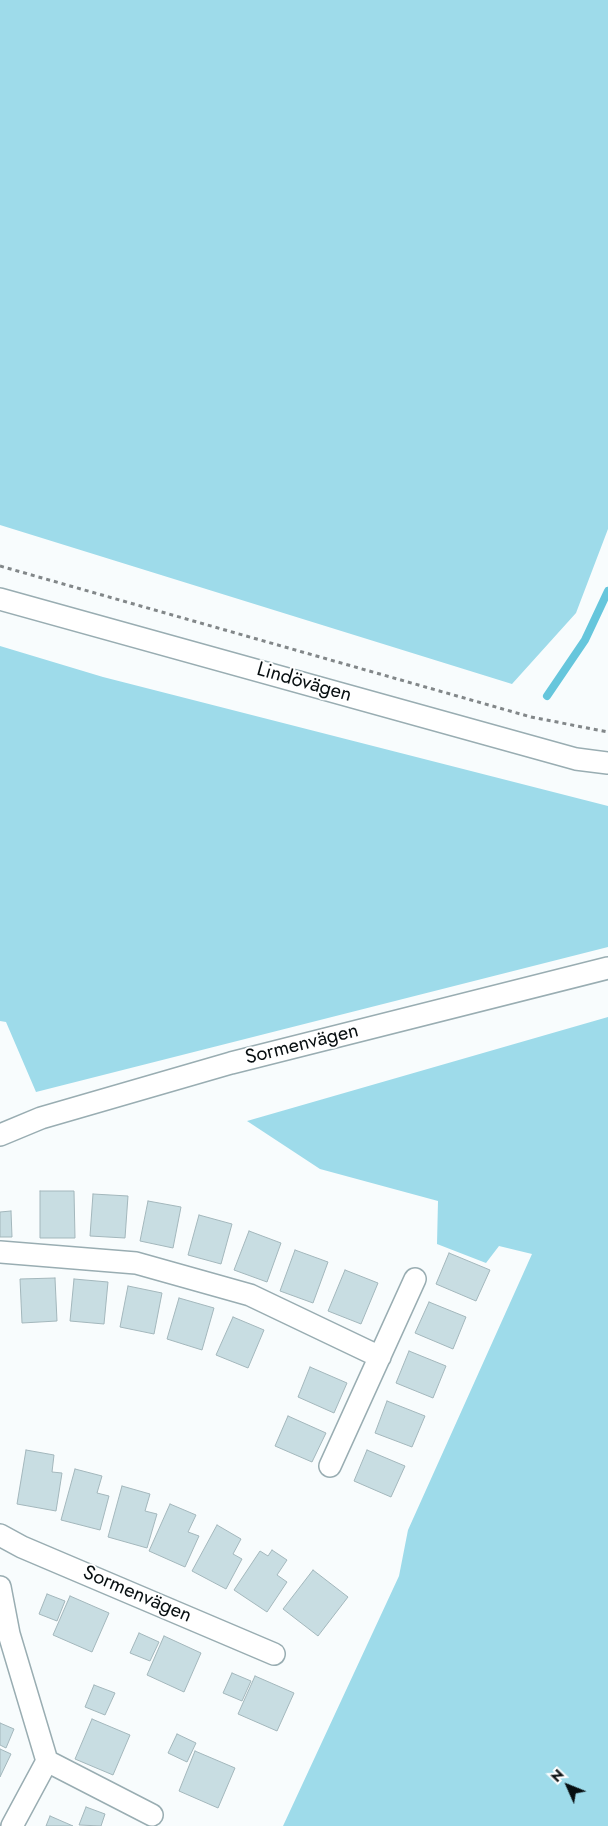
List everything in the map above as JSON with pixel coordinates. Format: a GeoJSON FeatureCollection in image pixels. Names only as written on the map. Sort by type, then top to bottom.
{"type":"FeatureCollection","features":[{"type":"Feature","properties":{"kind":"street","name":"Lindövägen"},"geometry":{"type":"LineString","coordinates":[[0,599],[576,759],[608,763]]}},
{"type":"Feature","properties":{"kind":"street","name":"Sormenvägen"},"geometry":{"type":"LineString","coordinates":[[0,1134],[41,1118],[231,1063],[608,968]]}},
{"type":"Feature","properties":{"kind":"street"},"geometry":{"type":"LineString","coordinates":[[0,1252],[136,1263],[250,1295],[380,1357]]}},
{"type":"Feature","properties":{"kind":"street"},"geometry":{"type":"LineString","coordinates":[[330,1466],[415,1279]]}},
{"type":"Feature","properties":{"kind":"street","name":"Sormenvägen"},"geometry":{"type":"LineString","coordinates":[[0,1535],[22,1547],[274,1654]]}},
{"type":"Feature","properties":{"kind":"street"},"geometry":{"type":"LineString","coordinates":[[0,1587],[9,1634],[47,1761],[152,1815]]}},
{"type":"Feature","properties":{"kind":"street"},"geometry":{"type":"LineString","coordinates":[[9,1823],[47,1761]]}},
{"type":"Feature","properties":{"kind":"path"},"geometry":{"type":"LineString","coordinates":[[0,566],[532,717],[608,732]]}},
{"type":"Feature","properties":{"kind":"shaded area"},"geometry":{"type":"Polygon","coordinates":[[[0,0],[608,0],[608,529],[576,613],[512,684],[0,525],[0,0]]]}},
{"type":"Feature","properties":{"kind":"shaded area"},"geometry":{"type":"Polygon","coordinates":[[[0,646],[103,677],[608,806],[608,947],[36,1092],[6,1022],[0,1021],[0,646]]]}},
{"type":"Feature","properties":{"kind":"shaded area"},"geometry":{"type":"Polygon","coordinates":[[[608,1017],[608,1826],[283,1826],[399,1576],[408,1530],[532,1254],[499,1246],[486,1263],[437,1244],[438,1201],[320,1169],[247,1121],[608,1017]]]}},
{"type":"Feature","properties":{"kind":"building"},"geometry":{"type":"Polygon","coordinates":[[[40,1191],[74,1191],[75,1238],[40,1238],[40,1191]]]}},
{"type":"Feature","properties":{"kind":"building"},"geometry":{"type":"Polygon","coordinates":[[[93,1194],[128,1196],[125,1238],[90,1236],[93,1194]]]}},
{"type":"Feature","properties":{"kind":"building"},"geometry":{"type":"Polygon","coordinates":[[[148,1201],[181,1207],[173,1248],[140,1241],[148,1201]]]}},
{"type":"Feature","properties":{"kind":"building"},"geometry":{"type":"Polygon","coordinates":[[[11,1211],[12,1237],[0,1237],[0,1212],[11,1211]]]}},
{"type":"Feature","properties":{"kind":"building"},"geometry":{"type":"Polygon","coordinates":[[[199,1215],[232,1224],[221,1264],[188,1255],[199,1215]]]}},
{"type":"Feature","properties":{"kind":"building"},"geometry":{"type":"Polygon","coordinates":[[[249,1231],[281,1243],[267,1282],[234,1270],[249,1231]]]}},
{"type":"Feature","properties":{"kind":"building"},"geometry":{"type":"Polygon","coordinates":[[[295,1250],[328,1262],[313,1303],[280,1291],[295,1250]]]}},
{"type":"Feature","properties":{"kind":"building"},"geometry":{"type":"Polygon","coordinates":[[[449,1253],[490,1270],[476,1301],[436,1284],[449,1253]]]}},
{"type":"Feature","properties":{"kind":"building"},"geometry":{"type":"Polygon","coordinates":[[[345,1270],[378,1283],[361,1324],[328,1311],[345,1270]]]}},
{"type":"Feature","properties":{"kind":"building"},"geometry":{"type":"Polygon","coordinates":[[[55,1278],[57,1321],[22,1323],[20,1279],[55,1278]]]}},
{"type":"Feature","properties":{"kind":"building"},"geometry":{"type":"Polygon","coordinates":[[[74,1279],[108,1282],[104,1324],[70,1321],[74,1279]]]}},
{"type":"Feature","properties":{"kind":"building"},"geometry":{"type":"Polygon","coordinates":[[[128,1286],[162,1293],[154,1334],[120,1327],[128,1286]]]}},
{"type":"Feature","properties":{"kind":"building"},"geometry":{"type":"Polygon","coordinates":[[[179,1298],[214,1308],[202,1350],[167,1339],[179,1298]]]}},
{"type":"Feature","properties":{"kind":"building"},"geometry":{"type":"Polygon","coordinates":[[[429,1302],[466,1317],[453,1349],[415,1333],[429,1302]]]}},
{"type":"Feature","properties":{"kind":"building"},"geometry":{"type":"Polygon","coordinates":[[[233,1317],[264,1330],[248,1368],[216,1355],[233,1317]]]}},
{"type":"Feature","properties":{"kind":"building"},"geometry":{"type":"Polygon","coordinates":[[[409,1351],[446,1366],[433,1398],[396,1383],[409,1351]]]}},
{"type":"Feature","properties":{"kind":"building"},"geometry":{"type":"Polygon","coordinates":[[[310,1367],[347,1383],[334,1413],[298,1397],[310,1367]]]}},
{"type":"Feature","properties":{"kind":"building"},"geometry":{"type":"Polygon","coordinates":[[[387,1401],[425,1416],[412,1447],[375,1433],[387,1401]]]}},
{"type":"Feature","properties":{"kind":"building"},"geometry":{"type":"Polygon","coordinates":[[[288,1416],[326,1433],[312,1462],[275,1446],[288,1416]]]}},
{"type":"Feature","properties":{"kind":"building"},"geometry":{"type":"Polygon","coordinates":[[[26,1450],[54,1455],[52,1472],[62,1473],[56,1511],[17,1504],[26,1450]]]}},
{"type":"Feature","properties":{"kind":"building"},"geometry":{"type":"Polygon","coordinates":[[[367,1450],[405,1466],[391,1497],[354,1481],[367,1450]]]}},
{"type":"Feature","properties":{"kind":"building"},"geometry":{"type":"Polygon","coordinates":[[[75,1469],[102,1476],[97,1493],[109,1496],[100,1530],[61,1520],[75,1469]]]}},
{"type":"Feature","properties":{"kind":"building"},"geometry":{"type":"Polygon","coordinates":[[[122,1486],[150,1494],[145,1511],[157,1514],[147,1548],[108,1537],[122,1486]]]}},
{"type":"Feature","properties":{"kind":"building"},"geometry":{"type":"Polygon","coordinates":[[[170,1504],[196,1515],[188,1532],[199,1536],[185,1567],[149,1551],[170,1504]]]}},
{"type":"Feature","properties":{"kind":"building"},"geometry":{"type":"Polygon","coordinates":[[[217,1525],[241,1539],[233,1554],[242,1559],[226,1589],[192,1571],[217,1525]]]}},
{"type":"Feature","properties":{"kind":"building"},"geometry":{"type":"Polygon","coordinates":[[[272,1550],[287,1560],[277,1575],[287,1582],[267,1612],[234,1590],[260,1551],[268,1556],[272,1550]]]}},
{"type":"Feature","properties":{"kind":"building"},"geometry":{"type":"Polygon","coordinates":[[[313,1570],[348,1597],[318,1636],[283,1609],[313,1570]]]}},
{"type":"Feature","properties":{"kind":"building"},"geometry":{"type":"Polygon","coordinates":[[[47,1594],[65,1601],[57,1621],[39,1614],[47,1594]]]}},
{"type":"Feature","properties":{"kind":"building"},"geometry":{"type":"Polygon","coordinates":[[[70,1596],[109,1613],[92,1652],[53,1635],[70,1596]]]}},
{"type":"Feature","properties":{"kind":"building"},"geometry":{"type":"Polygon","coordinates":[[[139,1633],[159,1642],[150,1661],[130,1653],[139,1633]]]}},
{"type":"Feature","properties":{"kind":"building"},"geometry":{"type":"Polygon","coordinates":[[[164,1636],[201,1653],[184,1692],[147,1675],[164,1636]]]}},
{"type":"Feature","properties":{"kind":"building"},"geometry":{"type":"Polygon","coordinates":[[[232,1673],[251,1681],[242,1701],[223,1693],[232,1673]]]}},
{"type":"Feature","properties":{"kind":"building"},"geometry":{"type":"Polygon","coordinates":[[[255,1676],[294,1693],[277,1731],[238,1714],[255,1676]]]}},
{"type":"Feature","properties":{"kind":"building"},"geometry":{"type":"Polygon","coordinates":[[[94,1685],[115,1693],[105,1715],[85,1707],[94,1685]]]}},
{"type":"Feature","properties":{"kind":"building"},"geometry":{"type":"Polygon","coordinates":[[[92,1719],[130,1735],[113,1775],[75,1759],[92,1719]]]}},
{"type":"Feature","properties":{"kind":"building"},"geometry":{"type":"Polygon","coordinates":[[[0,1723],[14,1729],[6,1748],[0,1745],[0,1723]]]}},
{"type":"Feature","properties":{"kind":"building"},"geometry":{"type":"Polygon","coordinates":[[[177,1734],[196,1743],[187,1762],[168,1753],[177,1734]]]}},
{"type":"Feature","properties":{"kind":"building"},"geometry":{"type":"Polygon","coordinates":[[[0,1749],[11,1754],[0,1777],[0,1749]]]}},
{"type":"Feature","properties":{"kind":"building"},"geometry":{"type":"Polygon","coordinates":[[[195,1751],[235,1768],[218,1808],[179,1791],[195,1751]]]}},
{"type":"Feature","properties":{"kind":"building"},"geometry":{"type":"Polygon","coordinates":[[[86,1807],[105,1814],[101,1826],[79,1825],[86,1807]]]}},
{"type":"Feature","properties":{"kind":"building"},"geometry":{"type":"Polygon","coordinates":[[[50,1816],[73,1826],[46,1826],[50,1816]]]}},
{"type":"Feature","properties":{"kind":"waterway"},"geometry":{"type":"LineString","coordinates":[[547,696],[585,640],[608,591]]}}]}
